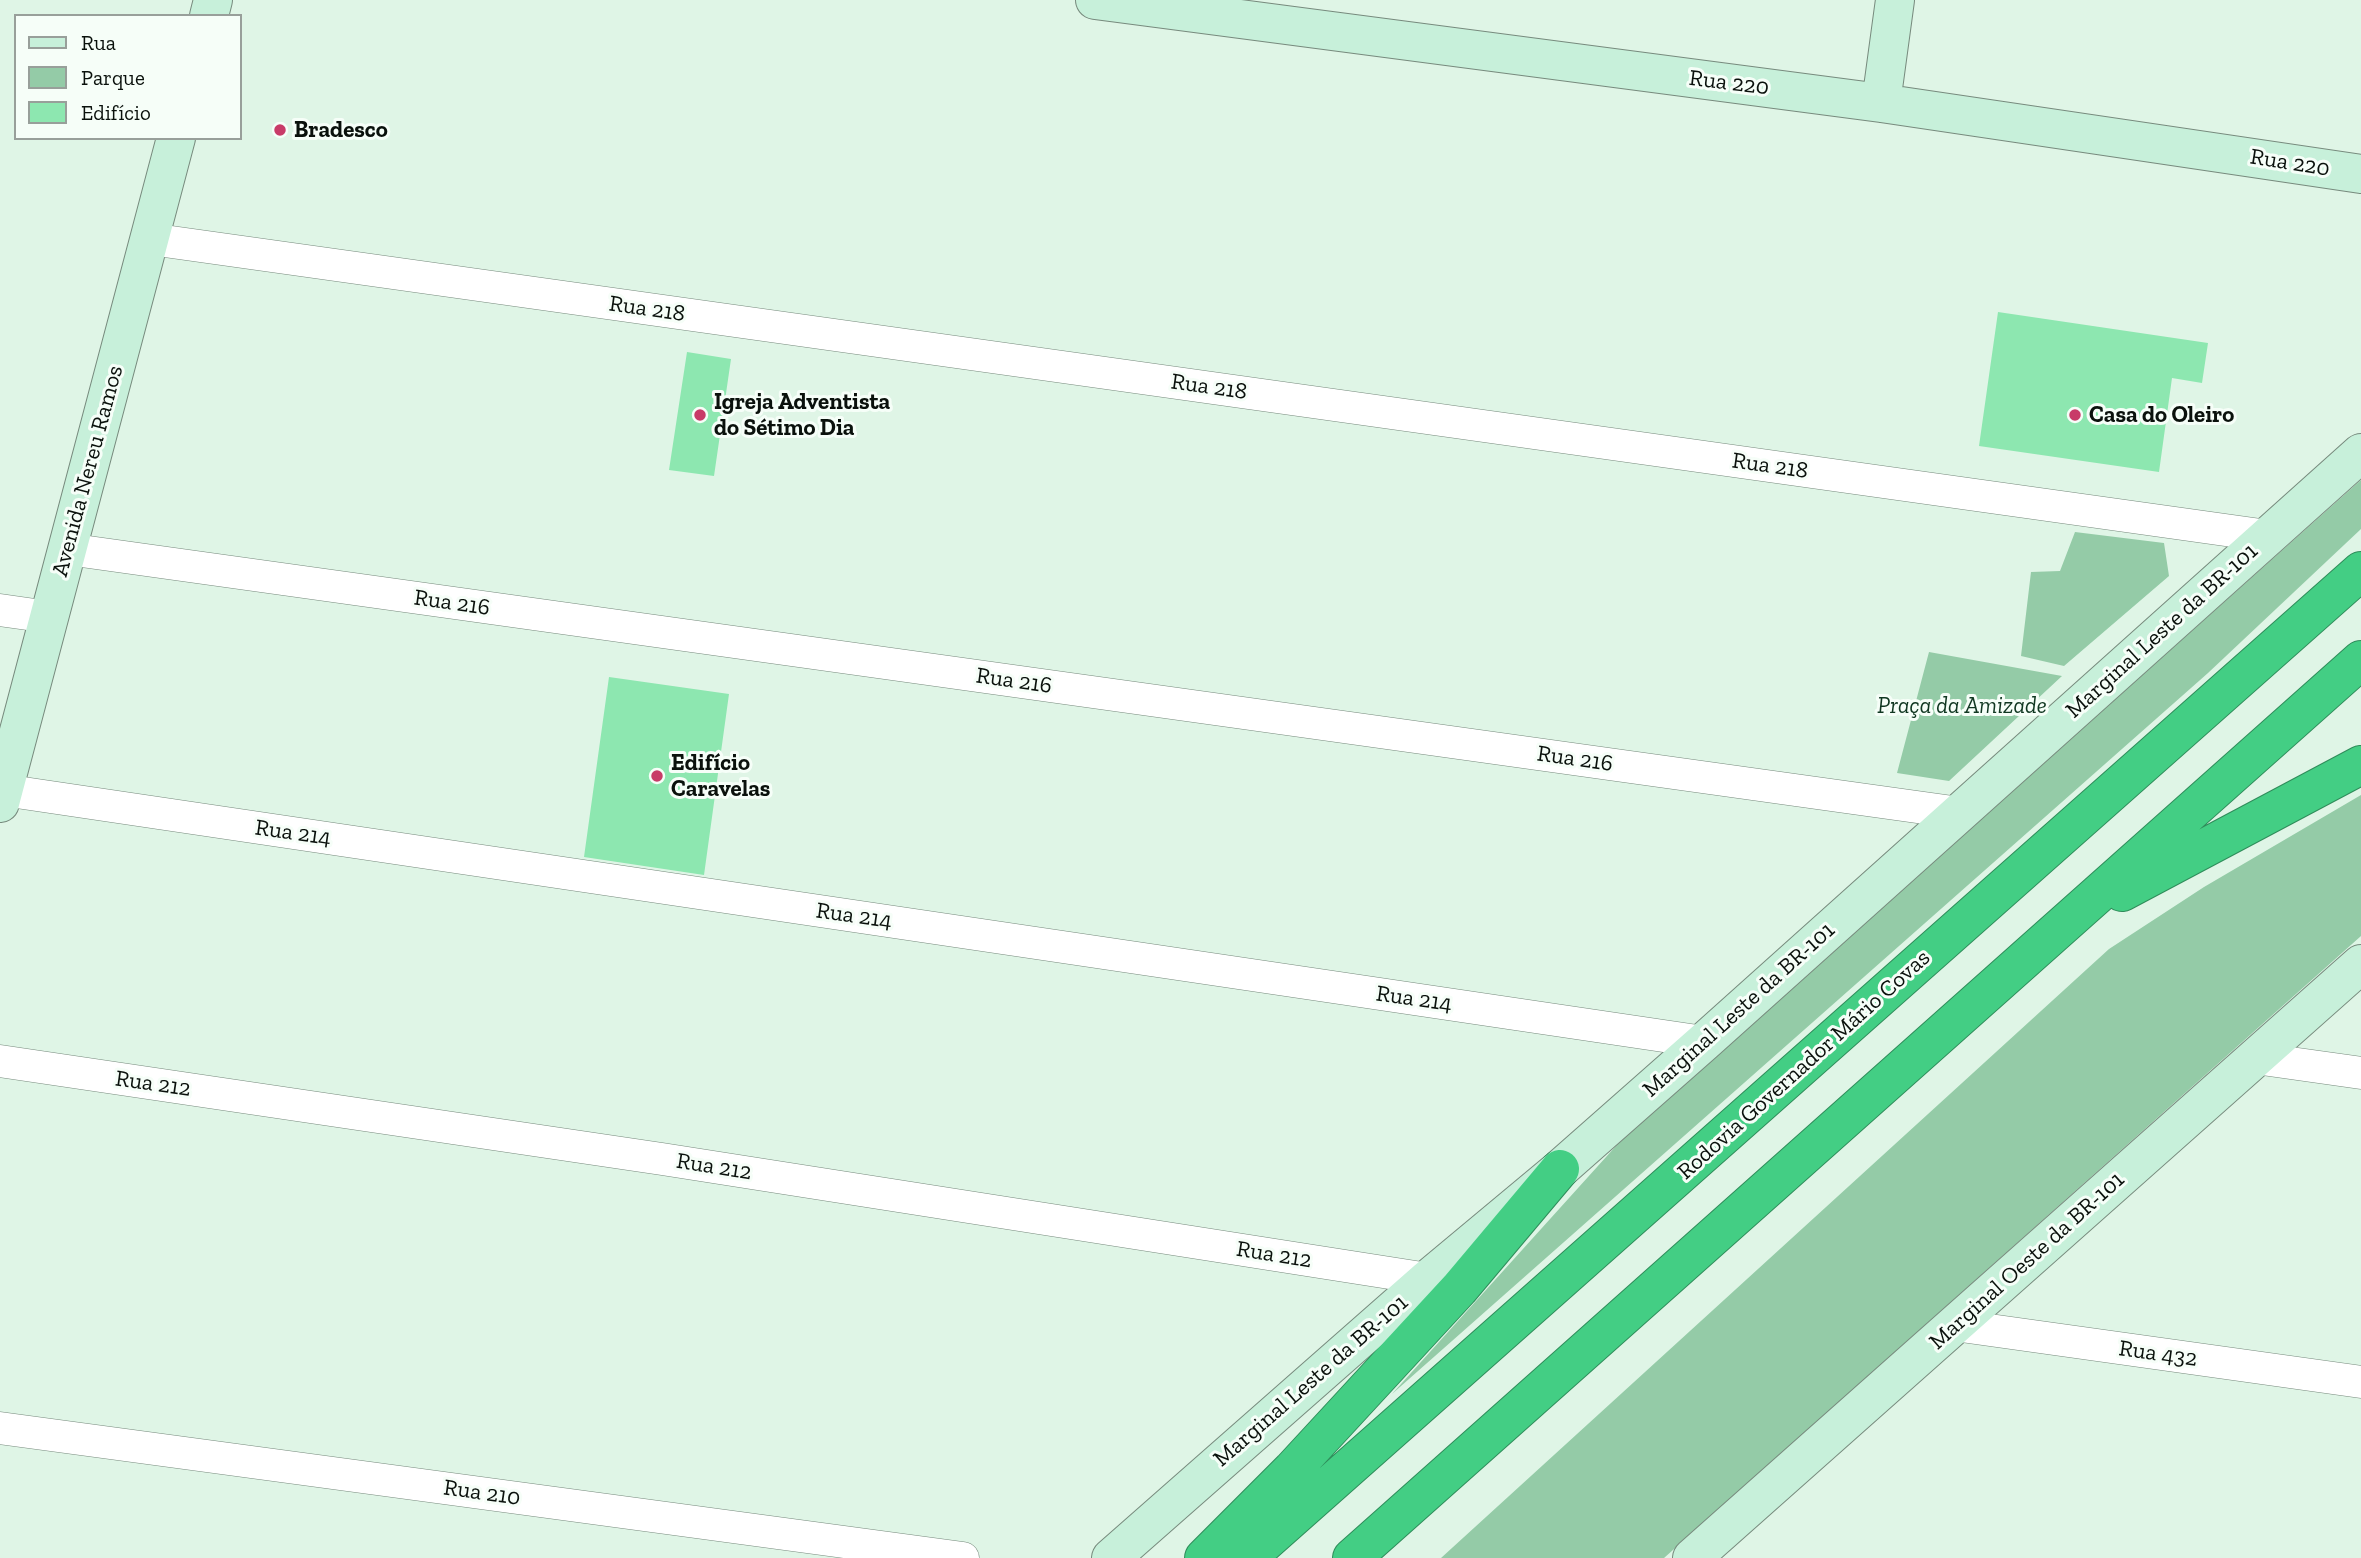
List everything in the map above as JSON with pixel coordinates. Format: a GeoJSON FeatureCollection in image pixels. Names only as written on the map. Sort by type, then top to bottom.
{"type":"FeatureCollection","features":[{"type":"Feature","properties":{"kind":"highway","name":"Rodovia Governador Mário Covas"},"geometry":{"type":"LineString","coordinates":[[1247,1558],[2361,571]]}},
{"type":"Feature","properties":{"kind":"highway"},"geometry":{"type":"LineString","coordinates":[[1352,1558],[2361,660]]}},
{"type":"Feature","properties":{"kind":"highway"},"geometry":{"type":"LineString","coordinates":[[2067,921],[2361,765]]}},
{"type":"Feature","properties":{"kind":"highway"},"geometry":{"type":"LineString","coordinates":[[1204,1558],[1292,1470],[1431,1319],[1560,1169]]}},
{"type":"Feature","properties":{"kind":"main road","name":"Rua 220"},"geometry":{"type":"LineString","coordinates":[[1095,0],[1881,103],[2361,174]]}},
{"type":"Feature","properties":{"kind":"main road"},"geometry":{"type":"LineString","coordinates":[[1881,103],[1895,0]]}},
{"type":"Feature","properties":{"kind":"main road","name":"Avenida Nereu Ramos"},"geometry":{"type":"LineString","coordinates":[[2,797],[175,140]]}},
{"type":"Feature","properties":{"kind":"main road","name":"Marginal Leste da BR-101"},"geometry":{"type":"LineString","coordinates":[[1111,1558],[1428,1279],[1560,1169],[1704,1042],[2361,453]]}},
{"type":"Feature","properties":{"kind":"main road","name":"Marginal Oeste da BR-101"},"geometry":{"type":"LineString","coordinates":[[1692,1558],[2361,964]]}},
{"type":"Feature","properties":{"kind":"street","name":"Rua 218"},"geometry":{"type":"LineString","coordinates":[[150,239],[2268,536]]}},
{"type":"Feature","properties":{"kind":"street","name":"Rua 216"},"geometry":{"type":"LineString","coordinates":[[67,549],[1960,813]]}},
{"type":"Feature","properties":{"kind":"street"},"geometry":{"type":"LineString","coordinates":[[0,610],[49,617]]}},
{"type":"Feature","properties":{"kind":"street","name":"Rua 214"},"geometry":{"type":"LineString","coordinates":[[2,797],[1704,1042]]}},
{"type":"Feature","properties":{"kind":"street"},"geometry":{"type":"LineString","coordinates":[[2255,1058],[2361,1073]]}},
{"type":"Feature","properties":{"kind":"street","name":"Rua 212"},"geometry":{"type":"LineString","coordinates":[[0,1061],[662,1159],[1428,1279]]}},
{"type":"Feature","properties":{"kind":"street","name":"Rua 432"},"geometry":{"type":"LineString","coordinates":[[1954,1325],[2361,1382]]}},
{"type":"Feature","properties":{"kind":"street","name":"Rua 210"},"geometry":{"type":"LineString","coordinates":[[0,1428],[963,1558]]}},
{"type":"Feature","properties":{"kind":"green space"},"geometry":{"type":"Polygon","coordinates":[[[2361,480],[2361,529],[2208,673],[1392,1394],[1625,1136],[2361,480]]]}},
{"type":"Feature","properties":{"kind":"green space"},"geometry":{"type":"Polygon","coordinates":[[[2075,532],[2164,543],[2169,576],[2064,666],[2021,656],[2031,572],[2060,571],[2075,532]]]}},
{"type":"Feature","properties":{"kind":"green space","name":"Praça da Amizade"},"geometry":{"type":"Polygon","coordinates":[[[1929,652],[2062,676],[1949,781],[1897,773],[1929,652]]]}},
{"type":"Feature","properties":{"kind":"green space"},"geometry":{"type":"Polygon","coordinates":[[[2361,795],[2361,936],[1664,1558],[1441,1558],[2109,949],[2204,887],[2361,795]]]}},
{"type":"Feature","properties":{"kind":"building","name":"Casa do Oleiro"},"geometry":{"type":"Polygon","coordinates":[[[1998,312],[2208,343],[2202,383],[2172,378],[2159,472],[1979,446],[1998,312]]]}},
{"type":"Feature","properties":{"kind":"building","name":"Igreja Adventista do Sétimo Dia"},"geometry":{"type":"Polygon","coordinates":[[[687,352],[731,359],[714,476],[669,470],[687,352]]]}},
{"type":"Feature","properties":{"kind":"building","name":"Edifício Caravelas"},"geometry":{"type":"Polygon","coordinates":[[[609,677],[729,694],[704,875],[584,857],[609,677]]]}},
{"type":"Feature","properties":{"kind":"place","name":"Bradesco"},"geometry":{"type":"Point","coordinates":[280,130]}},
{"type":"Feature","properties":{"kind":"place","name":"Igreja Adventista do Sétimo Dia"},"geometry":{"type":"Point","coordinates":[700,415]}},
{"type":"Feature","properties":{"kind":"place","name":"Casa do Oleiro"},"geometry":{"type":"Point","coordinates":[2075,415]}},
{"type":"Feature","properties":{"kind":"place","name":"Edifício Caravelas"},"geometry":{"type":"Point","coordinates":[657,776]}}]}
